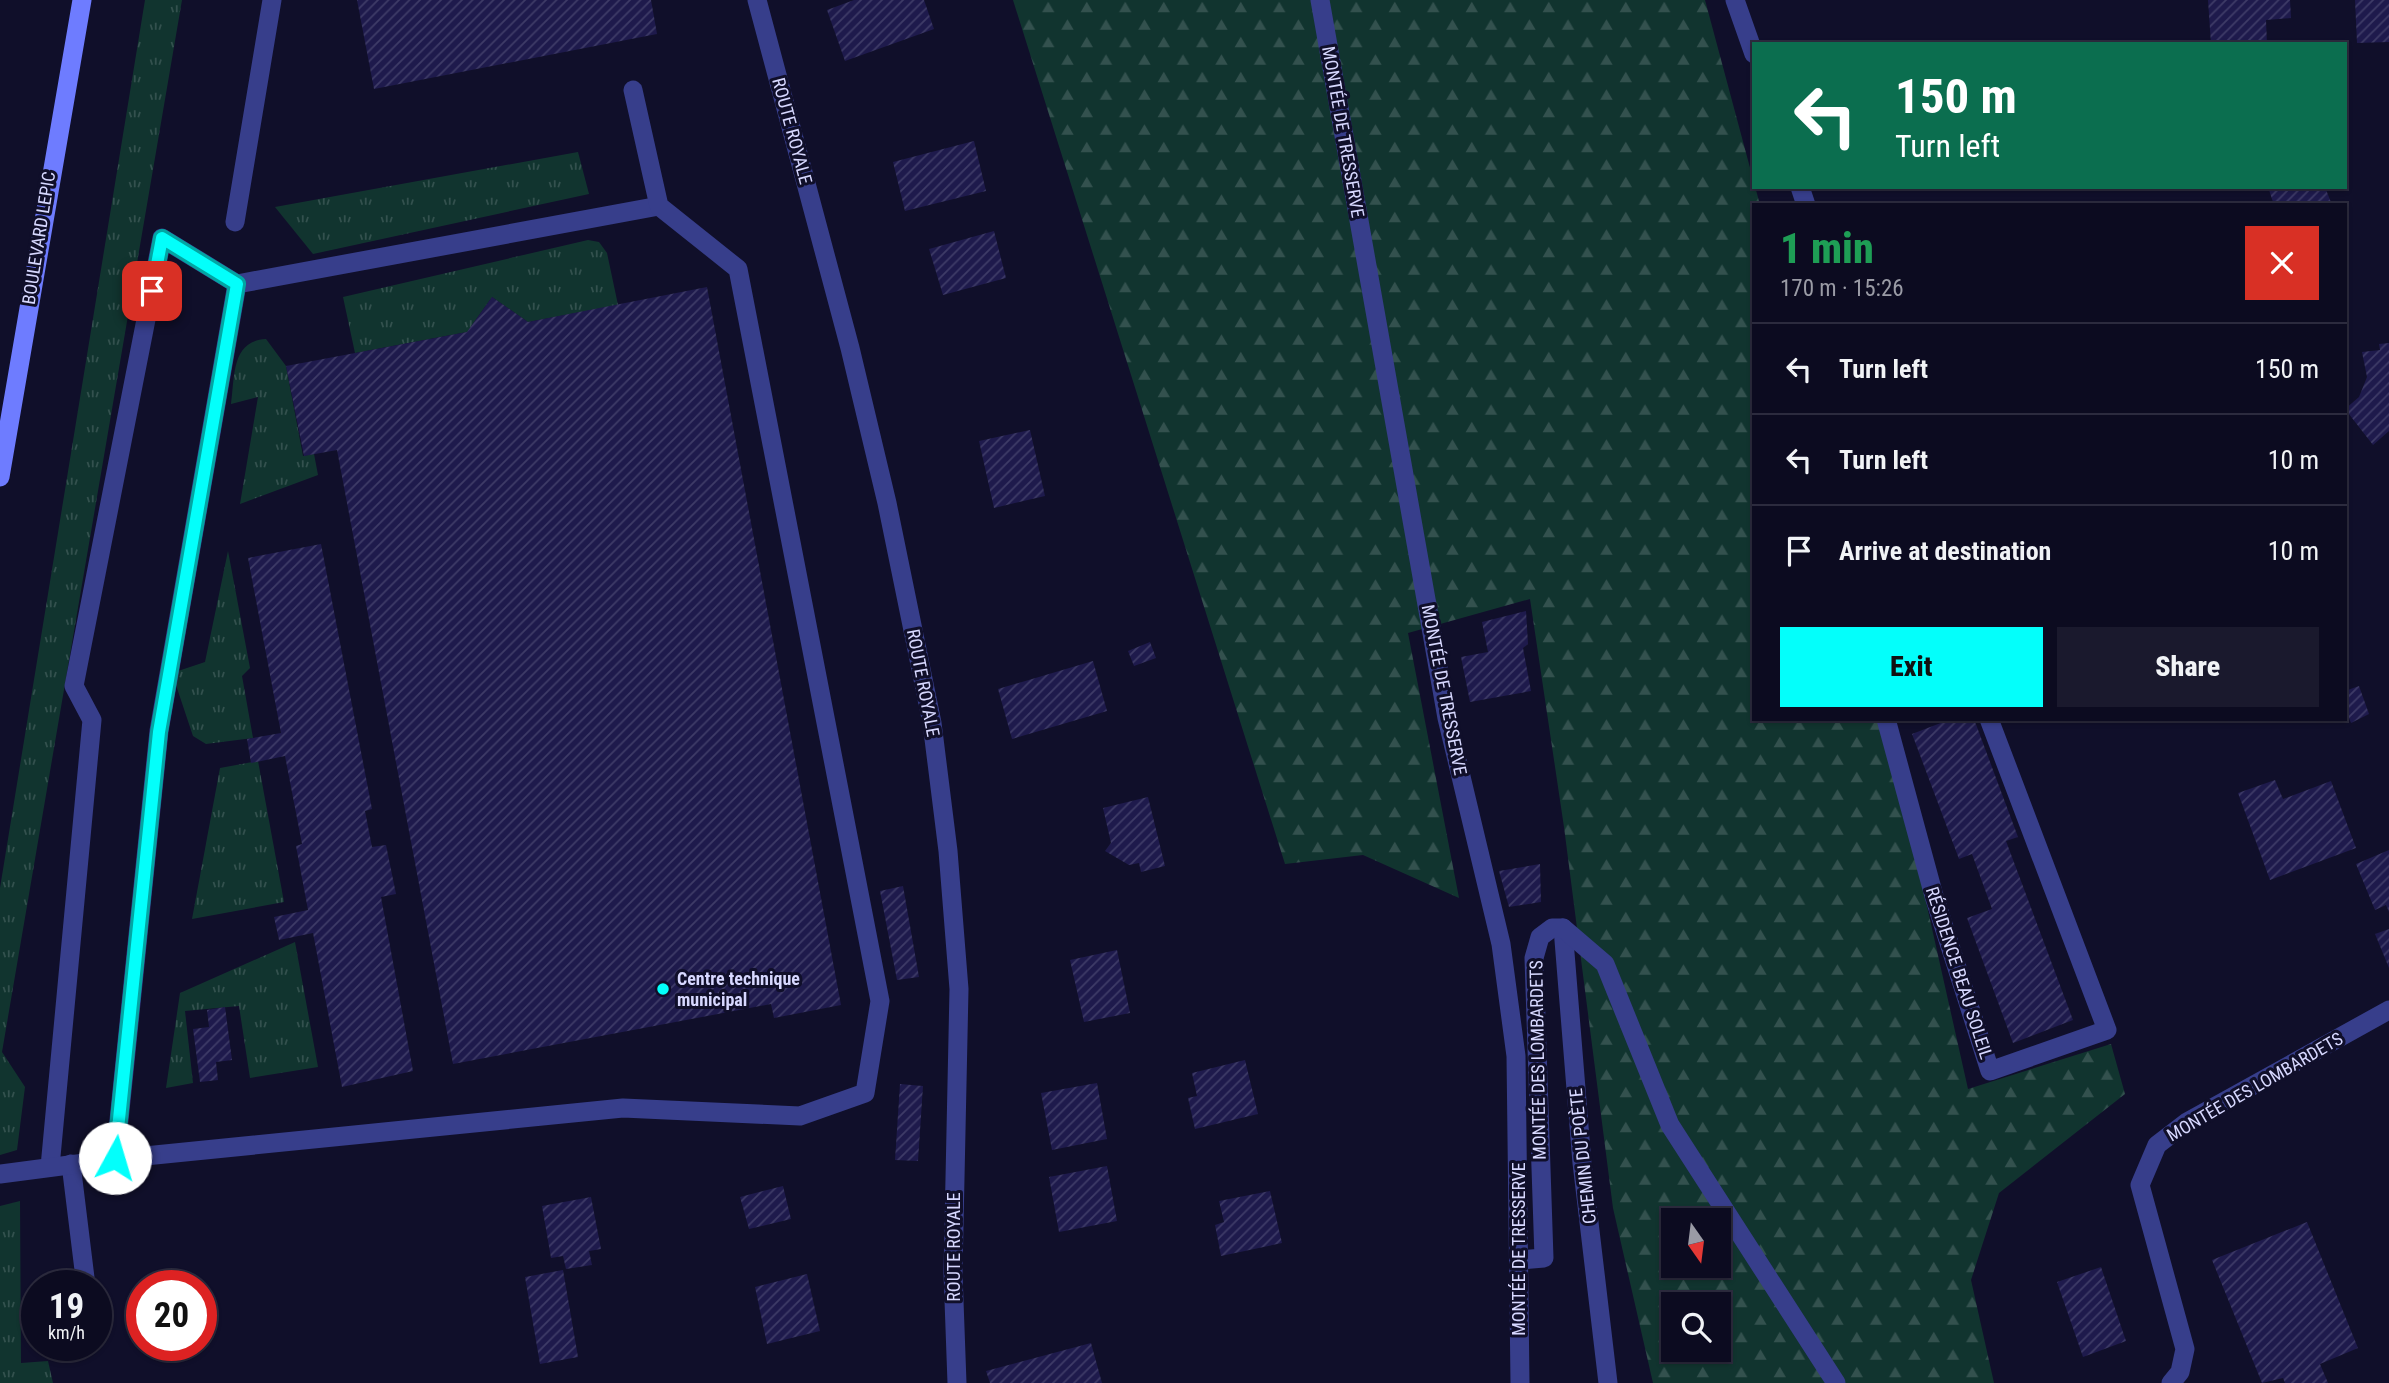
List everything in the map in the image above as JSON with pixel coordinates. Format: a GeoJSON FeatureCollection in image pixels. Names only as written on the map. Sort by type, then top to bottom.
{"type":"FeatureCollection","features":[{"type":"Feature","properties":{"kind":"main road","name":"BOULEVARD LEPIC"},"geometry":{"type":"LineString","coordinates":[[0,477],[82,0]]}},
{"type":"Feature","properties":{"kind":"street"},"geometry":{"type":"LineString","coordinates":[[235,222],[272,0]]}},
{"type":"Feature","properties":{"kind":"street","name":"ROUTE ROYALE"},"geometry":{"type":"LineString","coordinates":[[757,0],[859,387],[887,503],[932,723],[948,851],[959,989],[953,1273],[957,1383]]}},
{"type":"Feature","properties":{"kind":"street","name":"MONTÉE DE TRESSERVE"},"geometry":{"type":"LineString","coordinates":[[1320,0],[1447,718],[1501,944],[1516,1056],[1520,1383]]}},
{"type":"Feature","properties":{"kind":"street"},"geometry":{"type":"LineString","coordinates":[[1735,0],[1752,48]]}},
{"type":"Feature","properties":{"kind":"street"},"geometry":{"type":"LineString","coordinates":[[6,1171],[622,1108],[800,1116],[865,1093],[880,1001],[738,269],[659,206],[633,90]]}},
{"type":"Feature","properties":{"kind":"street"},"geometry":{"type":"LineString","coordinates":[[50,1167],[92,720],[74,686],[162,238],[237,284],[659,206]]}},
{"type":"Feature","properties":{"kind":"street"},"geometry":{"type":"LineString","coordinates":[[115,1158],[159,732],[237,284]]}},
{"type":"Feature","properties":{"kind":"street","name":"RÉSIDENCE BEAU SOLEIL"},"geometry":{"type":"LineString","coordinates":[[1887,721],[1934,896],[1990,1071],[2107,1030],[1990,721]]}},
{"type":"Feature","properties":{"kind":"street","name":"MONTÉE DES LOMBARDETS"},"geometry":{"type":"LineString","coordinates":[[1519,1260],[1544,1258],[1534,958],[1540,937],[1552,928],[1563,928]]}},
{"type":"Feature","properties":{"kind":"street"},"geometry":{"type":"LineString","coordinates":[[1563,928],[1605,964],[1670,1125],[1836,1383]]}},
{"type":"Feature","properties":{"kind":"street","name":"CHEMIN DU POÈTE"},"geometry":{"type":"LineString","coordinates":[[1563,928],[1583,1163],[1608,1383]]}},
{"type":"Feature","properties":{"kind":"street","name":"MONTÉE DES LOMBARDETS"},"geometry":{"type":"LineString","coordinates":[[2171,1383],[2180,1372],[2185,1349],[2140,1185],[2157,1144],[2187,1122],[2389,1010]]}},
{"type":"Feature","properties":{"kind":"street"},"geometry":{"type":"LineString","coordinates":[[71,1164],[84,1270]]}},
{"type":"Feature","properties":{"kind":"green space"},"geometry":{"type":"Polygon","coordinates":[[[145,0],[182,0],[2,1052],[25,1087],[17,1150],[0,1155],[0,888],[145,0]]]}},
{"type":"Feature","properties":{"kind":"green space"},"geometry":{"type":"Polygon","coordinates":[[[1013,0],[1705,0],[1752,175],[1752,189],[1756,189],[1759,203],[1752,203],[1752,721],[1885,721],[1968,1089],[2111,1044],[2125,1094],[1999,1193],[1971,1280],[1994,1383],[1653,1383],[1613,1208],[1564,827],[1530,599],[1408,633],[1459,898],[1363,855],[1285,864],[1013,0]]]}},
{"type":"Feature","properties":{"kind":"green space"},"geometry":{"type":"Polygon","coordinates":[[[578,152],[589,194],[313,254],[275,207],[578,152]]]}},
{"type":"Feature","properties":{"kind":"green space"},"geometry":{"type":"Polygon","coordinates":[[[588,240],[599,242],[607,253],[618,305],[528,322],[492,297],[467,332],[355,353],[343,297],[588,240]]]}},
{"type":"Feature","properties":{"kind":"green space"},"geometry":{"type":"Polygon","coordinates":[[[266,339],[286,366],[303,456],[314,454],[318,475],[240,504],[258,397],[231,404],[235,372],[246,346],[266,339]]]}},
{"type":"Feature","properties":{"kind":"green space"},"geometry":{"type":"Polygon","coordinates":[[[228,551],[250,668],[242,676],[253,738],[206,744],[193,736],[172,673],[205,662],[228,551]]]}},
{"type":"Feature","properties":{"kind":"green space"},"geometry":{"type":"Polygon","coordinates":[[[258,761],[284,902],[192,919],[220,768],[258,761]]]}},
{"type":"Feature","properties":{"kind":"green space"},"geometry":{"type":"Polygon","coordinates":[[[295,942],[318,1067],[250,1078],[239,1006],[185,1011],[193,1083],[166,1088],[180,993],[295,942]]]}},
{"type":"Feature","properties":{"kind":"green space"},"geometry":{"type":"Polygon","coordinates":[[[20,1201],[21,1363],[48,1361],[53,1383],[0,1383],[0,1206],[20,1201]]]}},
{"type":"Feature","properties":{"kind":"building"},"geometry":{"type":"Polygon","coordinates":[[[357,0],[651,0],[657,34],[374,89],[357,0]]]}},
{"type":"Feature","properties":{"kind":"building"},"geometry":{"type":"Polygon","coordinates":[[[854,0],[924,0],[934,29],[845,61],[827,10],[854,0]]]}},
{"type":"Feature","properties":{"kind":"building"},"geometry":{"type":"Polygon","coordinates":[[[2208,0],[2290,0],[2291,18],[2266,20],[2267,42],[2211,42],[2208,0]]]}},
{"type":"Feature","properties":{"kind":"building"},"geometry":{"type":"Polygon","coordinates":[[[2355,0],[2389,0],[2389,42],[2357,43],[2355,0]]]}},
{"type":"Feature","properties":{"kind":"building"},"geometry":{"type":"Polygon","coordinates":[[[974,141],[986,191],[905,211],[893,162],[974,141]]]}},
{"type":"Feature","properties":{"kind":"building"},"geometry":{"type":"Polygon","coordinates":[[[2269,189],[2326,189],[2331,203],[2273,203],[2269,189]]]}},
{"type":"Feature","properties":{"kind":"building"},"geometry":{"type":"Polygon","coordinates":[[[994,231],[1006,278],[943,295],[929,249],[994,231]]]}},
{"type":"Feature","properties":{"kind":"building"},"geometry":{"type":"Polygon","coordinates":[[[707,287],[841,1005],[774,1018],[771,1004],[453,1064],[337,450],[304,456],[286,366],[467,332],[492,297],[528,322],[707,287]]]}},
{"type":"Feature","properties":{"kind":"building"},"geometry":{"type":"Polygon","coordinates":[[[2389,343],[2389,431],[2373,445],[2347,412],[2347,407],[2359,397],[2367,377],[2362,352],[2380,350],[2379,344],[2389,343]]]}},
{"type":"Feature","properties":{"kind":"building"},"geometry":{"type":"Polygon","coordinates":[[[1030,430],[1045,496],[994,508],[979,441],[1030,430]]]}},
{"type":"Feature","properties":{"kind":"building"},"geometry":{"type":"Polygon","coordinates":[[[321,544],[372,809],[365,811],[372,847],[386,845],[396,894],[381,897],[413,1071],[342,1087],[313,933],[279,940],[274,917],[308,910],[296,846],[302,844],[285,756],[251,763],[247,739],[281,733],[248,558],[321,544]]]}},
{"type":"Feature","properties":{"kind":"building"},"geometry":{"type":"Polygon","coordinates":[[[1526,611],[1528,644],[1523,648],[1531,691],[1470,702],[1461,657],[1488,652],[1482,622],[1526,611]]]}},
{"type":"Feature","properties":{"kind":"building"},"geometry":{"type":"Polygon","coordinates":[[[1150,642],[1156,658],[1134,666],[1128,651],[1150,642]]]}},
{"type":"Feature","properties":{"kind":"building"},"geometry":{"type":"Polygon","coordinates":[[[1093,661],[1107,711],[1012,739],[998,689],[1093,661]]]}},
{"type":"Feature","properties":{"kind":"building"},"geometry":{"type":"Polygon","coordinates":[[[2359,686],[2369,714],[2351,723],[2347,713],[2347,690],[2359,686]]]}},
{"type":"Feature","properties":{"kind":"building"},"geometry":{"type":"Polygon","coordinates":[[[1946,721],[1975,721],[2018,837],[2006,841],[2073,1020],[2013,1043],[1967,918],[1992,909],[1972,854],[1959,859],[1912,734],[1946,721]]]}},
{"type":"Feature","properties":{"kind":"building"},"geometry":{"type":"Polygon","coordinates":[[[2275,780],[2283,799],[2331,781],[2356,848],[2270,880],[2238,793],[2275,780]]]}},
{"type":"Feature","properties":{"kind":"building"},"geometry":{"type":"Polygon","coordinates":[[[1148,797],[1165,866],[1141,872],[1139,863],[1129,865],[1105,851],[1111,843],[1103,808],[1148,797]]]}},
{"type":"Feature","properties":{"kind":"building"},"geometry":{"type":"Polygon","coordinates":[[[2389,850],[2389,912],[2386,905],[2375,910],[2356,864],[2389,850]]]}},
{"type":"Feature","properties":{"kind":"building"},"geometry":{"type":"Polygon","coordinates":[[[1540,864],[1541,902],[1509,907],[1499,871],[1540,864]]]}},
{"type":"Feature","properties":{"kind":"building"},"geometry":{"type":"Polygon","coordinates":[[[903,886],[919,977],[897,980],[880,891],[903,886]]]}},
{"type":"Feature","properties":{"kind":"building"},"geometry":{"type":"Polygon","coordinates":[[[2389,929],[2389,968],[2375,934],[2389,929]]]}},
{"type":"Feature","properties":{"kind":"building"},"geometry":{"type":"Polygon","coordinates":[[[1117,950],[1130,1013],[1084,1022],[1070,960],[1117,950]]]}},
{"type":"Feature","properties":{"kind":"building"},"geometry":{"type":"Polygon","coordinates":[[[225,1007],[232,1060],[216,1062],[218,1080],[200,1082],[193,1029],[209,1027],[207,1010],[225,1007]]]}},
{"type":"Feature","properties":{"kind":"building"},"geometry":{"type":"Polygon","coordinates":[[[1245,1060],[1258,1114],[1195,1129],[1188,1098],[1197,1096],[1192,1073],[1245,1060]]]}},
{"type":"Feature","properties":{"kind":"building"},"geometry":{"type":"Polygon","coordinates":[[[1097,1083],[1107,1139],[1052,1150],[1041,1093],[1097,1083]]]}},
{"type":"Feature","properties":{"kind":"building"},"geometry":{"type":"Polygon","coordinates":[[[900,1084],[923,1086],[918,1161],[895,1160],[900,1084]]]}},
{"type":"Feature","properties":{"kind":"building"},"geometry":{"type":"Polygon","coordinates":[[[1107,1166],[1117,1221],[1059,1232],[1049,1177],[1107,1166]]]}},
{"type":"Feature","properties":{"kind":"building"},"geometry":{"type":"Polygon","coordinates":[[[783,1186],[791,1219],[749,1229],[740,1197],[783,1186]]]}},
{"type":"Feature","properties":{"kind":"building"},"geometry":{"type":"Polygon","coordinates":[[[1270,1191],[1282,1243],[1221,1256],[1215,1225],[1224,1222],[1219,1201],[1270,1191]]]}},
{"type":"Feature","properties":{"kind":"building"},"geometry":{"type":"Polygon","coordinates":[[[591,1197],[601,1249],[589,1251],[592,1265],[566,1269],[563,1256],[551,1258],[542,1206],[591,1197]]]}},
{"type":"Feature","properties":{"kind":"building"},"geometry":{"type":"Polygon","coordinates":[[[2307,1222],[2358,1348],[2320,1364],[2328,1383],[2285,1383],[2283,1378],[2262,1383],[2212,1260],[2307,1222]]]}},
{"type":"Feature","properties":{"kind":"building"},"geometry":{"type":"Polygon","coordinates":[[[2101,1267],[2126,1341],[2083,1357],[2057,1282],[2101,1267]]]}},
{"type":"Feature","properties":{"kind":"building"},"geometry":{"type":"Polygon","coordinates":[[[563,1270],[578,1357],[540,1364],[525,1277],[563,1270]]]}},
{"type":"Feature","properties":{"kind":"building"},"geometry":{"type":"Polygon","coordinates":[[[807,1274],[820,1331],[767,1344],[755,1287],[807,1274]]]}},
{"type":"Feature","properties":{"kind":"building"},"geometry":{"type":"Polygon","coordinates":[[[1091,1343],[1102,1383],[990,1383],[986,1371],[1091,1343]]]}},
{"type":"Feature","properties":{"kind":"place","name":"Centre technique municipal"},"geometry":{"type":"Point","coordinates":[663,989]}},
{"type":"Feature","properties":{"kind":"route"},"geometry":{"type":"LineString","coordinates":[[115,1158],[159,732],[237,284],[162,238],[152,291]]}}]}
